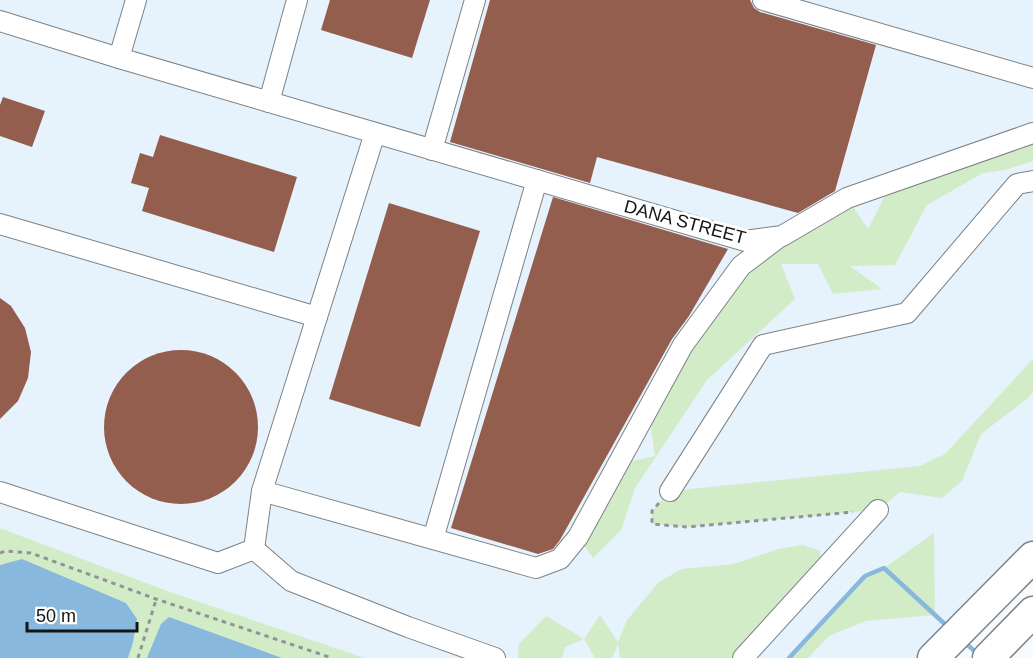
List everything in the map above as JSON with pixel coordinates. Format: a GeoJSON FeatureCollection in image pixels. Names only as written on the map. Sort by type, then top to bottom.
{"type":"FeatureCollection","features":[{"type":"Feature","properties":{"kind":"highway"},"geometry":{"type":"LineString","coordinates":[[937,653],[1033,556]]}},
{"type":"Feature","properties":{"kind":"highway"},"geometry":{"type":"LineString","coordinates":[[995,651],[1033,612]]}},
{"type":"Feature","properties":{"kind":"street"},"geometry":{"type":"LineString","coordinates":[[119,58],[136,0]]}},
{"type":"Feature","properties":{"kind":"street"},"geometry":{"type":"LineString","coordinates":[[269,102],[297,0]]}},
{"type":"Feature","properties":{"kind":"street"},"geometry":{"type":"LineString","coordinates":[[432,150],[475,0]]}},
{"type":"Feature","properties":{"kind":"street"},"geometry":{"type":"LineString","coordinates":[[763,0],[1033,78]]}},
{"type":"Feature","properties":{"kind":"street","name":"DANA STREET"},"geometry":{"type":"LineString","coordinates":[[0,21],[119,58],[746,241],[782,236],[847,198],[1033,133]]}},
{"type":"Feature","properties":{"kind":"street"},"geometry":{"type":"LineString","coordinates":[[254,549],[262,491],[375,133]]}},
{"type":"Feature","properties":{"kind":"street"},"geometry":{"type":"LineString","coordinates":[[433,539],[537,180]]}},
{"type":"Feature","properties":{"kind":"street"},"geometry":{"type":"LineString","coordinates":[[670,491],[763,345],[907,313],[1017,184],[1033,181]]}},
{"type":"Feature","properties":{"kind":"street"},"geometry":{"type":"LineString","coordinates":[[0,224],[317,317]]}},
{"type":"Feature","properties":{"kind":"street"},"geometry":{"type":"LineString","coordinates":[[262,491],[536,568],[560,559],[578,537],[683,345],[703,315],[741,266],[782,236]]}},
{"type":"Feature","properties":{"kind":"street"},"geometry":{"type":"LineString","coordinates":[[0,492],[218,563],[254,549]]}},
{"type":"Feature","properties":{"kind":"street"},"geometry":{"type":"LineString","coordinates":[[743,658],[878,510]]}},
{"type":"Feature","properties":{"kind":"street"},"geometry":{"type":"LineString","coordinates":[[254,549],[291,581],[495,658]]}},
{"type":"Feature","properties":{"kind":"path"},"geometry":{"type":"LineString","coordinates":[[670,491],[652,511],[652,524],[687,527],[878,510]]}},
{"type":"Feature","properties":{"kind":"path"},"geometry":{"type":"LineString","coordinates":[[0,553],[5,551],[31,553],[156,599],[332,658]]}},
{"type":"Feature","properties":{"kind":"path"},"geometry":{"type":"LineString","coordinates":[[138,658],[156,599]]}},
{"type":"Feature","properties":{"kind":"shaded area"},"geometry":{"type":"Polygon","coordinates":[[[0,0],[1033,0],[1033,557],[933,658],[365,658],[173,593],[0,528],[0,0]]]}},
{"type":"Feature","properties":{"kind":"green space"},"geometry":{"type":"Polygon","coordinates":[[[1033,133],[1033,161],[1005,170],[983,173],[927,205],[895,265],[850,266],[882,289],[833,294],[818,264],[781,264],[795,299],[707,380],[635,488],[621,530],[593,558],[578,537],[618,464],[655,456],[648,408],[741,266],[847,198],[868,229],[892,182],[1033,133]]]}},
{"type":"Feature","properties":{"kind":"green space"},"geometry":{"type":"Polygon","coordinates":[[[1033,359],[1033,392],[981,434],[962,481],[942,498],[900,492],[878,510],[687,527],[652,524],[652,511],[670,491],[920,466],[945,454],[1033,359]]]}},
{"type":"Feature","properties":{"kind":"green space"},"geometry":{"type":"Polygon","coordinates":[[[0,528],[173,593],[365,658],[0,658],[0,528]]]}},
{"type":"Feature","properties":{"kind":"green space"},"geometry":{"type":"Polygon","coordinates":[[[934,533],[935,615],[866,621],[829,636],[808,658],[789,658],[865,576],[884,568],[934,533]]]}},
{"type":"Feature","properties":{"kind":"green space"},"geometry":{"type":"Polygon","coordinates":[[[803,545],[820,551],[822,572],[743,658],[620,658],[618,644],[612,658],[595,658],[584,639],[600,615],[618,642],[627,620],[659,582],[682,569],[734,564],[778,549],[803,545]]]}},
{"type":"Feature","properties":{"kind":"green space"},"geometry":{"type":"Polygon","coordinates":[[[546,616],[584,639],[565,647],[562,658],[518,658],[519,644],[546,616]]]}},
{"type":"Feature","properties":{"kind":"water"},"geometry":{"type":"Polygon","coordinates":[[[22,559],[126,603],[137,619],[128,658],[0,658],[0,565],[22,559]]]}},
{"type":"Feature","properties":{"kind":"water"},"geometry":{"type":"Polygon","coordinates":[[[169,617],[282,658],[147,658],[161,624],[169,617]]]}},
{"type":"Feature","properties":{"kind":"building"},"geometry":{"type":"Polygon","coordinates":[[[330,0],[430,0],[412,58],[321,30],[330,0]]]}},
{"type":"Feature","properties":{"kind":"building"},"geometry":{"type":"Polygon","coordinates":[[[490,0],[750,0],[754,8],[760,12],[876,45],[835,191],[798,213],[597,157],[590,183],[450,142],[490,0]]]}},
{"type":"Feature","properties":{"kind":"building"},"geometry":{"type":"Polygon","coordinates":[[[3,97],[45,111],[32,147],[0,136],[0,105],[3,97]]]}},
{"type":"Feature","properties":{"kind":"building"},"geometry":{"type":"Polygon","coordinates":[[[160,135],[297,177],[274,252],[142,211],[149,188],[131,183],[140,153],[153,157],[160,135]]]}},
{"type":"Feature","properties":{"kind":"building"},"geometry":{"type":"Polygon","coordinates":[[[553,197],[728,249],[689,316],[672,339],[560,540],[553,549],[538,554],[451,528],[553,197]]]}},
{"type":"Feature","properties":{"kind":"building"},"geometry":{"type":"Polygon","coordinates":[[[389,203],[480,231],[420,427],[329,399],[389,203]]]}},
{"type":"Feature","properties":{"kind":"building"},"geometry":{"type":"Polygon","coordinates":[[[0,298],[11,306],[25,328],[31,352],[28,378],[18,401],[0,419],[0,298]]]}},
{"type":"Feature","properties":{"kind":"building"},"geometry":{"type":"Polygon","coordinates":[[[181,350],[196,351],[211,356],[236,372],[252,397],[257,412],[257,442],[252,457],[236,482],[211,498],[196,503],[181,504],[166,503],[151,498],[126,482],[110,457],[105,442],[104,427],[105,412],[110,397],[126,372],[151,356],[166,351],[181,350]]]}},
{"type":"Feature","properties":{"kind":"waterway"},"geometry":{"type":"LineString","coordinates":[[789,658],[865,576],[884,568],[948,627]]}},
{"type":"Feature","properties":{"kind":"waterway"},"geometry":{"type":"LineString","coordinates":[[963,641],[979,655]]}}]}
